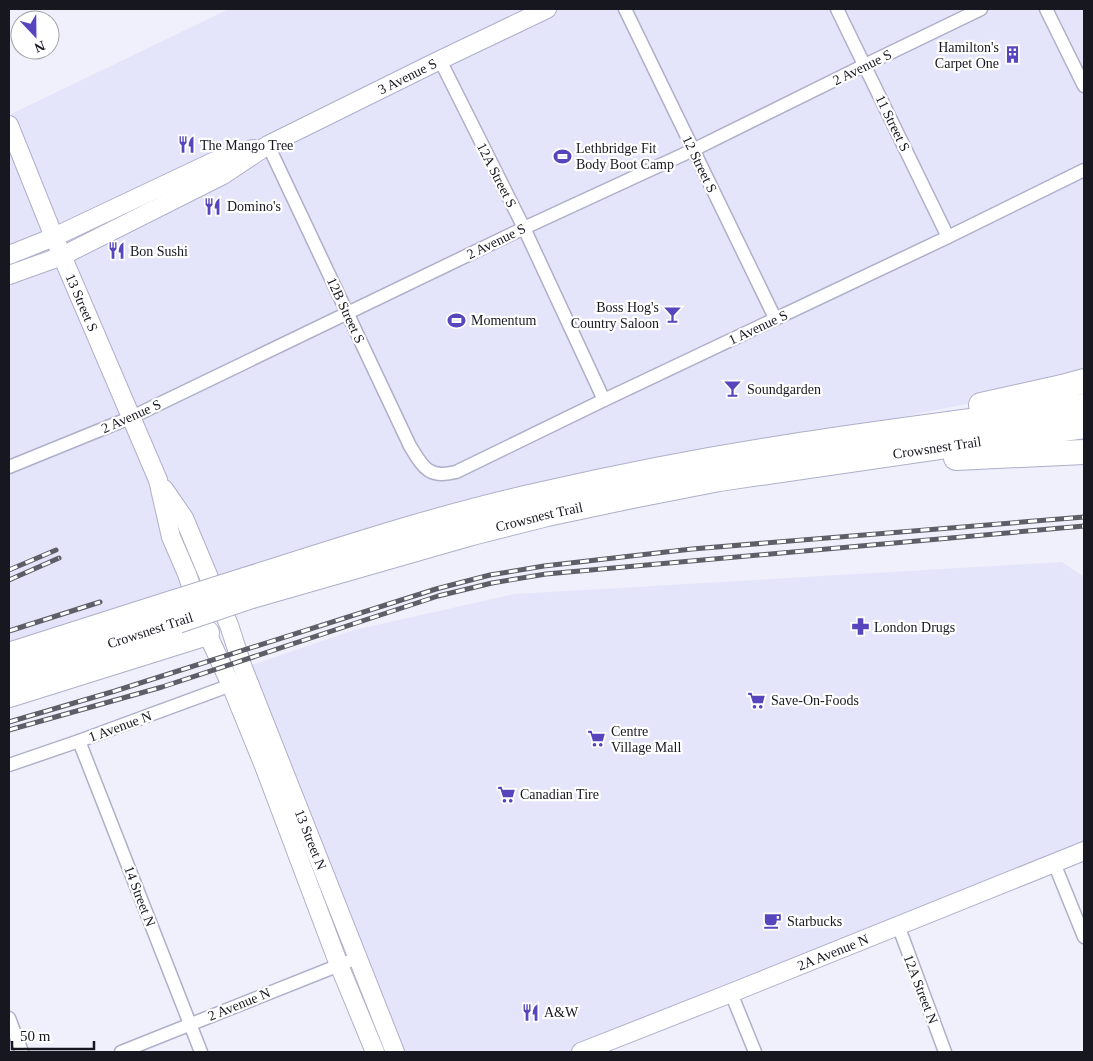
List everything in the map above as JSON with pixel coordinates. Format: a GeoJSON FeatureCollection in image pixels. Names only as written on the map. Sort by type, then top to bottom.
{"type":"FeatureCollection","features":[{"type":"Feature","properties":{"kind":"highway"},"geometry":{"type":"LineString","coordinates":[[768,450],[1003,401],[1084,381]]}},
{"type":"Feature","properties":{"kind":"highway","name":"Crowsnest Trail"},"geometry":{"type":"LineString","coordinates":[[248,588],[344,548],[475,510],[543,494],[768,450],[1084,406]]}},
{"type":"Feature","properties":{"kind":"highway","name":"Crowsnest Trail"},"geometry":{"type":"LineString","coordinates":[[9,676],[175,612],[248,588],[547,514],[719,478],[1084,426]]}},
{"type":"Feature","properties":{"kind":"highway"},"geometry":{"type":"LineString","coordinates":[[817,464],[1084,452]]}},
{"type":"Feature","properties":{"kind":"highway","name":"Crowsnest Trail"},"geometry":{"type":"LineString","coordinates":[[9,655],[175,612]]}},
{"type":"Feature","properties":{"kind":"highway"},"geometry":{"type":"LineString","coordinates":[[9,695],[218,629]]}},
{"type":"Feature","properties":{"kind":"street","name":"3 Avenue S"},"geometry":{"type":"LineString","coordinates":[[9,275],[62,256],[223,175],[268,145],[547,9]]}},
{"type":"Feature","properties":{"kind":"street","name":"12 Street S"},"geometry":{"type":"LineString","coordinates":[[625,9],[775,318]]}},
{"type":"Feature","properties":{"kind":"street","name":"11 Street S"},"geometry":{"type":"LineString","coordinates":[[837,9],[948,237]]}},
{"type":"Feature","properties":{"kind":"street","name":"2 Avenue S"},"geometry":{"type":"LineString","coordinates":[[9,467],[132,418],[524,228],[693,150],[981,9]]}},
{"type":"Feature","properties":{"kind":"street"},"geometry":{"type":"LineString","coordinates":[[1046,9],[1084,86]]}},
{"type":"Feature","properties":{"kind":"street","name":"12A Street S"},"geometry":{"type":"LineString","coordinates":[[440,60],[524,228],[604,400]]}},
{"type":"Feature","properties":{"kind":"street","name":"13 Street S"},"geometry":{"type":"LineString","coordinates":[[9,125],[54,237],[158,480],[171,537],[186,574],[218,629]]}},
{"type":"Feature","properties":{"kind":"street","name":"3 Avenue S"},"geometry":{"type":"LineString","coordinates":[[9,255],[54,237],[215,160],[268,145]]}},
{"type":"Feature","properties":{"kind":"street","name":"12B Street S"},"geometry":{"type":"LineString","coordinates":[[268,145],[410,446],[430,472]]}},
{"type":"Feature","properties":{"kind":"street","name":"1 Avenue S"},"geometry":{"type":"LineString","coordinates":[[430,472],[444,475],[456,472],[1084,170]]}},
{"type":"Feature","properties":{"kind":"street","name":"13 Street N"},"geometry":{"type":"LineString","coordinates":[[218,629],[231,685],[375,1052]]}},
{"type":"Feature","properties":{"kind":"street","name":"13 Street N"},"geometry":{"type":"LineString","coordinates":[[218,629],[244,668],[395,1052]]}},
{"type":"Feature","properties":{"kind":"street","name":"1 Avenue N"},"geometry":{"type":"LineString","coordinates":[[9,765],[231,685]]}},
{"type":"Feature","properties":{"kind":"street","name":"14 Street N"},"geometry":{"type":"LineString","coordinates":[[79,741],[201,1052]]}},
{"type":"Feature","properties":{"kind":"street","name":"2A Avenue N"},"geometry":{"type":"LineString","coordinates":[[581,1052],[1084,851]]}},
{"type":"Feature","properties":{"kind":"street"},"geometry":{"type":"LineString","coordinates":[[1054,863],[1084,937]]}},
{"type":"Feature","properties":{"kind":"street","name":"12A Street N"},"geometry":{"type":"LineString","coordinates":[[898,926],[945,1052]]}},
{"type":"Feature","properties":{"kind":"street","name":"2 Avenue N"},"geometry":{"type":"LineString","coordinates":[[121,1052],[357,958]]}},
{"type":"Feature","properties":{"kind":"street"},"geometry":{"type":"LineString","coordinates":[[731,993],[756,1052]]}},
{"type":"Feature","properties":{"kind":"street"},"geometry":{"type":"LineString","coordinates":[[9,1018],[22,1052]]}},
{"type":"Feature","properties":{"kind":"shaded area"},"geometry":{"type":"Polygon","coordinates":[[[229,9],[1084,9],[1084,376],[997,398],[866,424],[9,649],[9,115],[229,9]]]}},
{"type":"Feature","properties":{"kind":"shaded area"},"geometry":{"type":"Polygon","coordinates":[[[1062,562],[1084,577],[1084,851],[581,1052],[397,1052],[243,668],[354,630],[515,594],[1062,562]]]}},
{"type":"Feature","properties":{"kind":"railway"},"geometry":{"type":"LineString","coordinates":[[9,722],[115,691],[436,589],[490,575],[544,566],[692,549],[1084,517]]}},
{"type":"Feature","properties":{"kind":"railway"},"geometry":{"type":"LineString","coordinates":[[9,730],[162,687],[438,596],[492,583],[546,574],[1084,526]]}},
{"type":"Feature","properties":{"kind":"railway"},"geometry":{"type":"LineString","coordinates":[[9,570],[56,550]]}},
{"type":"Feature","properties":{"kind":"railway"},"geometry":{"type":"LineString","coordinates":[[9,580],[59,558]]}},
{"type":"Feature","properties":{"kind":"railway"},"geometry":{"type":"LineString","coordinates":[[9,631],[100,602]]}},
{"type":"Feature","properties":{"kind":"place","name":"Hamilton's Carpet One"},"geometry":{"type":"Point","coordinates":[1013,55]}},
{"type":"Feature","properties":{"kind":"place","name":"The Mango Tree"},"geometry":{"type":"Point","coordinates":[186,145]}},
{"type":"Feature","properties":{"kind":"place","name":"Lethbridge Fit Body Boot Camp"},"geometry":{"type":"Point","coordinates":[562,156]}},
{"type":"Feature","properties":{"kind":"place","name":"Domino's"},"geometry":{"type":"Point","coordinates":[213,206]}},
{"type":"Feature","properties":{"kind":"place","name":"Bon Sushi"},"geometry":{"type":"Point","coordinates":[116,251]}},
{"type":"Feature","properties":{"kind":"place","name":"Boss Hog's Country Saloon"},"geometry":{"type":"Point","coordinates":[673,315]}},
{"type":"Feature","properties":{"kind":"place","name":"Momentum"},"geometry":{"type":"Point","coordinates":[457,320]}},
{"type":"Feature","properties":{"kind":"place","name":"Soundgarden"},"geometry":{"type":"Point","coordinates":[733,389]}},
{"type":"Feature","properties":{"kind":"place","name":"London Drugs"},"geometry":{"type":"Point","coordinates":[860,627]}},
{"type":"Feature","properties":{"kind":"place","name":"Save-On-Foods"},"geometry":{"type":"Point","coordinates":[757,700]}},
{"type":"Feature","properties":{"kind":"place","name":"Centre Village Mall"},"geometry":{"type":"Point","coordinates":[597,739]}},
{"type":"Feature","properties":{"kind":"place","name":"Canadian Tire"},"geometry":{"type":"Point","coordinates":[506,794]}},
{"type":"Feature","properties":{"kind":"place","name":"Starbucks"},"geometry":{"type":"Point","coordinates":[773,921]}},
{"type":"Feature","properties":{"kind":"place","name":"A&W"},"geometry":{"type":"Point","coordinates":[530,1012]}}]}
